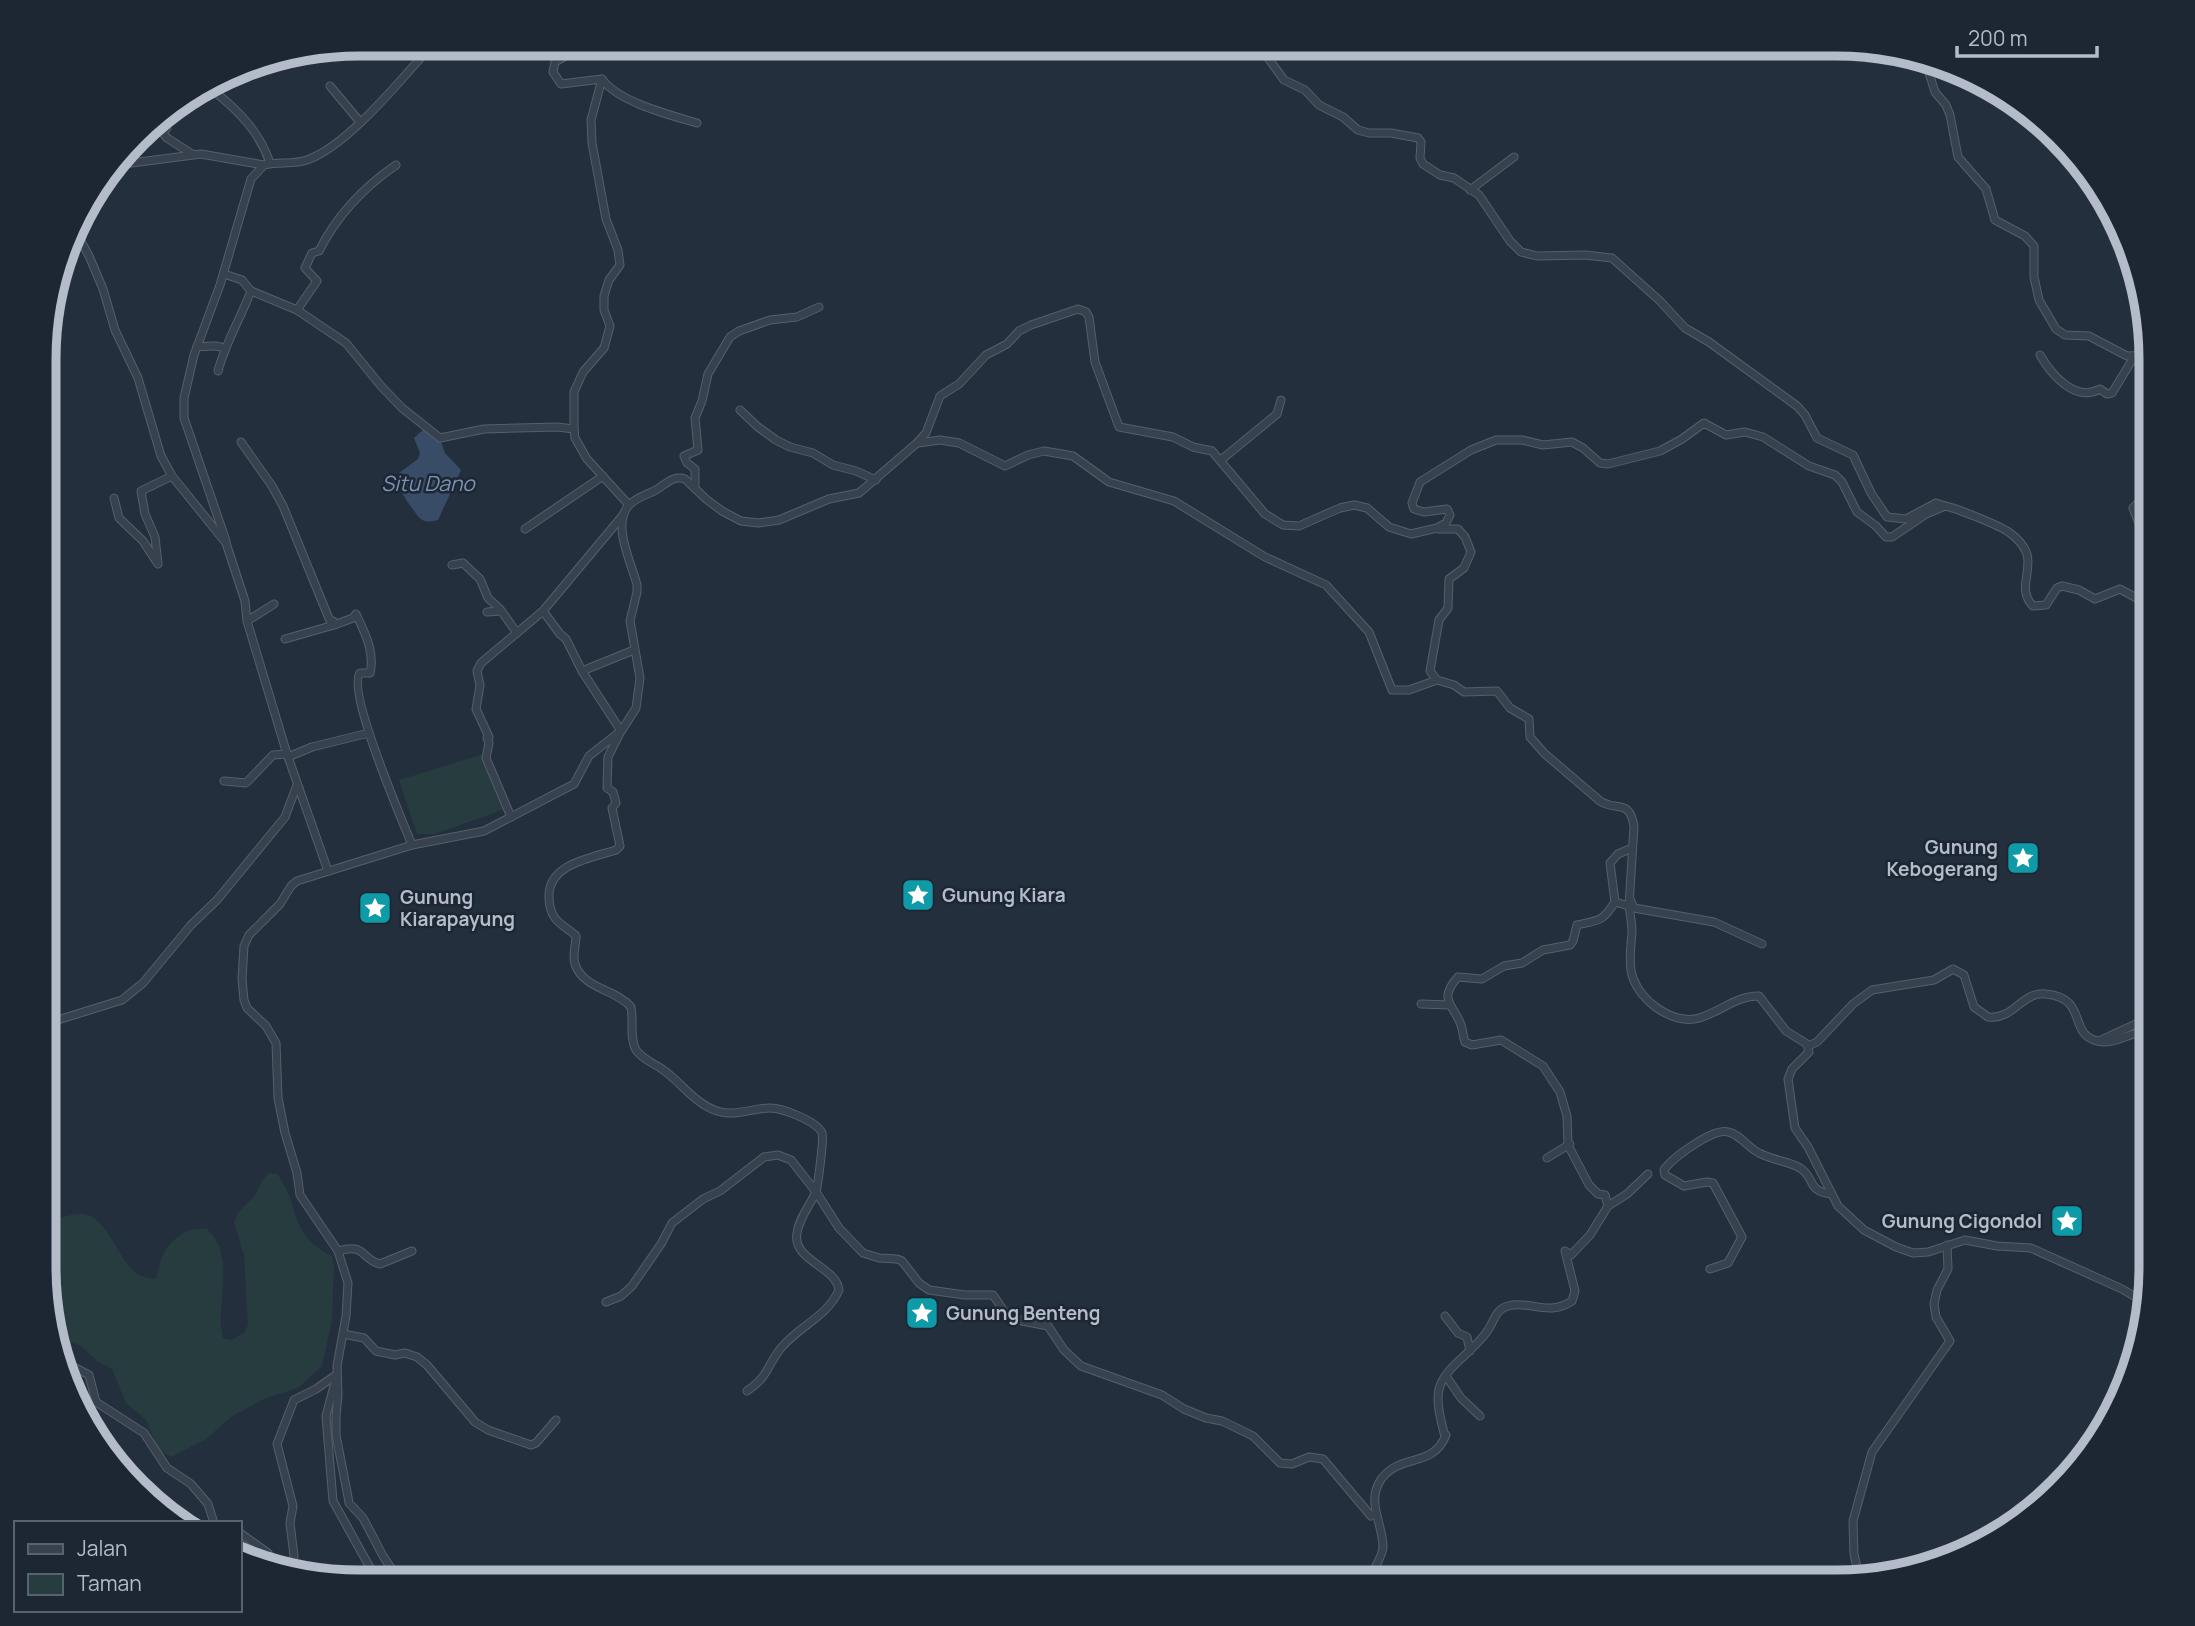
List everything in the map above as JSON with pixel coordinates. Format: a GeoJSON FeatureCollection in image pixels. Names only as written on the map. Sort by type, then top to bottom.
{"type":"FeatureCollection","features":[{"type":"Feature","properties":{"kind":"street"},"geometry":{"type":"LineString","coordinates":[[127,164],[193,155],[267,164],[295,163],[312,158],[334,145],[360,122],[421,56]]}},
{"type":"Feature","properties":{"kind":"street"},"geometry":{"type":"LineString","coordinates":[[566,56],[555,62],[553,72],[561,84],[602,79]]}},
{"type":"Feature","properties":{"kind":"street"},"geometry":{"type":"LineString","coordinates":[[1267,56],[1283,79],[1305,90],[1319,106],[1343,117],[1363,132],[1417,137],[1421,142],[1420,158],[1423,164],[1440,175],[1454,178],[1479,195],[1521,252],[1537,256],[1595,255],[1615,259],[1685,328],[1709,342],[1797,406],[1817,438],[1852,454],[1886,517],[1906,519],[1936,503],[2006,530],[2020,543],[2027,556],[2024,586],[2032,605],[2046,605],[2057,588],[2062,586],[2079,590],[2095,599],[2120,589],[2139,599]]}},
{"type":"Feature","properties":{"kind":"street"},"geometry":{"type":"LineString","coordinates":[[1928,70],[1935,92],[1948,109],[1960,160],[1986,189],[1996,220],[2025,236],[2035,247],[2034,277],[2039,300],[2056,329],[2065,335],[2089,336],[2121,354],[2139,356]]}},
{"type":"Feature","properties":{"kind":"street"},"geometry":{"type":"LineString","coordinates":[[602,79],[613,90],[654,110],[697,123]]}},
{"type":"Feature","properties":{"kind":"street"},"geometry":{"type":"LineString","coordinates":[[602,79],[591,120],[592,143],[606,219],[618,250],[620,265],[609,280],[604,296],[604,310],[610,326],[604,348],[583,372],[574,392],[574,429],[579,447],[594,468],[629,505]]}},
{"type":"Feature","properties":{"kind":"street"},"geometry":{"type":"LineString","coordinates":[[331,86],[360,122]]}},
{"type":"Feature","properties":{"kind":"street"},"geometry":{"type":"LineString","coordinates":[[215,92],[242,117],[264,145],[267,164]]}},
{"type":"Feature","properties":{"kind":"street"},"geometry":{"type":"LineString","coordinates":[[167,128],[162,132],[167,138],[193,155]]}},
{"type":"Feature","properties":{"kind":"street"},"geometry":{"type":"LineString","coordinates":[[1469,190],[1514,157]]}},
{"type":"Feature","properties":{"kind":"street"},"geometry":{"type":"LineString","coordinates":[[267,164],[251,179],[224,274],[187,380],[183,413],[245,601],[247,621],[287,756],[328,871]]}},
{"type":"Feature","properties":{"kind":"street"},"geometry":{"type":"LineString","coordinates":[[297,310],[317,281],[305,268],[312,253],[319,251],[338,218],[378,177],[396,165]]}},
{"type":"Feature","properties":{"kind":"street"},"geometry":{"type":"LineString","coordinates":[[80,241],[103,289],[115,330],[143,392],[161,456],[172,476],[226,543]]}},
{"type":"Feature","properties":{"kind":"street"},"geometry":{"type":"LineString","coordinates":[[224,274],[242,280],[251,291],[297,310],[346,343],[402,408],[440,438],[484,429],[574,429]]}},
{"type":"Feature","properties":{"kind":"street"},"geometry":{"type":"LineString","coordinates":[[218,371],[251,291]]}},
{"type":"Feature","properties":{"kind":"street"},"geometry":{"type":"LineString","coordinates":[[695,489],[695,469],[687,463],[684,456],[698,450],[695,418],[708,374],[730,337],[770,320],[797,317],[819,307]]}},
{"type":"Feature","properties":{"kind":"street"},"geometry":{"type":"LineString","coordinates":[[511,817],[486,759],[489,737],[476,708],[480,685],[477,671],[481,663],[543,611],[629,505],[672,479],[685,478],[722,511],[741,521],[758,523],[779,520],[829,499],[859,493],[917,443],[926,433],[940,396],[959,384],[986,355],[1007,344],[1019,331],[1031,325],[1078,309],[1086,312],[1089,317],[1095,362],[1119,427],[1177,438],[1193,447],[1212,452],[1265,514],[1283,526],[1298,526],[1340,508],[1354,505],[1367,508],[1386,525],[1413,534],[1446,523],[1449,513],[1447,509],[1424,512],[1414,509],[1412,503],[1420,482],[1479,446],[1508,439],[1543,445],[1572,442],[1600,463],[1608,464],[1660,451],[1704,423],[1726,435],[1745,432],[1763,437],[1803,463],[1835,475],[1842,482],[1857,512],[1886,537],[1892,537],[1926,514],[1945,506]]}},
{"type":"Feature","properties":{"kind":"street"},"geometry":{"type":"LineString","coordinates":[[197,346],[205,348],[218,345],[225,349]]}},
{"type":"Feature","properties":{"kind":"street"},"geometry":{"type":"LineString","coordinates":[[2040,355],[2052,374],[2061,382],[2079,392],[2094,393],[2100,389],[2107,394],[2112,393],[2134,357]]}},
{"type":"Feature","properties":{"kind":"street"},"geometry":{"type":"LineString","coordinates":[[1221,460],[1277,414],[1280,400]]}},
{"type":"Feature","properties":{"kind":"street"},"geometry":{"type":"LineString","coordinates":[[740,410],[768,436],[790,447],[806,450],[833,465],[876,480]]}},
{"type":"Feature","properties":{"kind":"street"},"geometry":{"type":"LineString","coordinates":[[917,443],[940,440],[959,443],[1005,466],[1028,454],[1044,451],[1071,455],[1112,483],[1171,499],[1265,557],[1333,590],[1369,632],[1392,690],[1409,690],[1437,680]]}},
{"type":"Feature","properties":{"kind":"street"},"geometry":{"type":"LineString","coordinates":[[241,442],[283,506],[334,625]]}},
{"type":"Feature","properties":{"kind":"street"},"geometry":{"type":"LineString","coordinates":[[114,498],[118,518],[143,541],[158,564],[156,537],[145,514],[141,491],[172,476]]}},
{"type":"Feature","properties":{"kind":"street"},"geometry":{"type":"LineString","coordinates":[[525,529],[603,476]]}},
{"type":"Feature","properties":{"kind":"street"},"geometry":{"type":"LineString","coordinates":[[2139,501],[2133,508],[2139,526]]}},
{"type":"Feature","properties":{"kind":"street"},"geometry":{"type":"LineString","coordinates":[[624,514],[623,541],[637,588],[629,621],[640,691],[635,711],[611,749],[608,760],[607,788],[613,792],[616,803],[612,808],[619,847],[581,861],[555,875],[549,888],[550,908],[556,919],[576,937],[574,961],[581,975],[622,998],[631,1007],[633,1039],[636,1049],[643,1057],[715,1110],[735,1113],[775,1108],[808,1121],[820,1130],[823,1138],[820,1177],[816,1192],[799,1226],[797,1239],[805,1254],[836,1281],[838,1293],[828,1309],[792,1336],[775,1357],[762,1381],[747,1391]]}},
{"type":"Feature","properties":{"kind":"street"},"geometry":{"type":"LineString","coordinates":[[1437,528],[1458,529],[1465,537],[1471,552],[1466,565],[1449,579],[1448,608],[1439,620],[1430,671],[1437,680],[1454,685],[1464,692],[1497,691],[1510,708],[1529,719],[1530,737],[1552,761],[1600,802],[1628,810],[1632,815],[1634,826],[1629,888],[1632,928],[1630,970],[1643,994],[1657,1008],[1673,1017],[1697,1019],[1742,998],[1759,996],[1786,1031],[1808,1046],[1809,1052],[1788,1077],[1795,1128],[1808,1147],[1831,1194],[1847,1216],[1864,1230],[1899,1249],[1916,1254],[1967,1240],[2037,1250],[2137,1298]]}},
{"type":"Feature","properties":{"kind":"street"},"geometry":{"type":"LineString","coordinates":[[453,565],[463,564],[475,573],[488,598],[502,611],[517,632]]}},
{"type":"Feature","properties":{"kind":"street"},"geometry":{"type":"LineString","coordinates":[[247,621],[274,604]]}},
{"type":"Feature","properties":{"kind":"street"},"geometry":{"type":"LineString","coordinates":[[487,612],[502,611]]}},
{"type":"Feature","properties":{"kind":"street"},"geometry":{"type":"LineString","coordinates":[[543,611],[554,628],[566,639],[582,671],[621,731]]}},
{"type":"Feature","properties":{"kind":"street"},"geometry":{"type":"LineString","coordinates":[[285,639],[334,625],[353,618],[356,614],[368,641],[373,664],[370,673],[360,673],[356,681],[369,733],[412,845]]}},
{"type":"Feature","properties":{"kind":"street"},"geometry":{"type":"LineString","coordinates":[[582,671],[634,650]]}},
{"type":"Feature","properties":{"kind":"street"},"geometry":{"type":"LineString","coordinates":[[371,1570],[333,1502],[326,1416],[336,1377],[349,1288],[338,1251],[300,1195],[278,1098],[276,1043],[266,1026],[247,1007],[242,979],[244,946],[249,935],[280,904],[294,883],[412,845],[484,831],[573,784],[589,756],[621,731]]}},
{"type":"Feature","properties":{"kind":"street"},"geometry":{"type":"LineString","coordinates":[[224,781],[246,783],[273,755],[287,756],[369,733]]}},
{"type":"Feature","properties":{"kind":"street"},"geometry":{"type":"LineString","coordinates":[[56,1021],[122,1000],[144,983],[285,817],[298,784]]}},
{"type":"Feature","properties":{"kind":"street"},"geometry":{"type":"LineString","coordinates":[[1608,1206],[1605,1195],[1598,1194],[1589,1185],[1568,1145],[1567,1116],[1560,1092],[1543,1066],[1502,1040],[1472,1045],[1465,1042],[1461,1024],[1449,1005],[1449,992],[1457,978],[1482,979],[1504,966],[1522,963],[1540,951],[1570,945],[1577,925],[1601,920],[1607,916],[1615,902],[1610,863],[1618,854],[1632,848]]}},
{"type":"Feature","properties":{"kind":"street"},"geometry":{"type":"LineString","coordinates":[[1629,888],[1630,901],[1634,908],[1714,922],[1762,944]]}},
{"type":"Feature","properties":{"kind":"street"},"geometry":{"type":"LineString","coordinates":[[1615,902],[1629,906]]}},
{"type":"Feature","properties":{"kind":"street"},"geometry":{"type":"LineString","coordinates":[[1808,1046],[1817,1042],[1853,1004],[1872,990],[1934,980],[1953,969],[1964,975],[1972,1003],[1984,1015],[2003,1017],[2034,995],[2051,995],[2070,1003],[2085,1035],[2097,1041],[2109,1043],[2132,1033],[2139,1033]]}},
{"type":"Feature","properties":{"kind":"street"},"geometry":{"type":"LineString","coordinates":[[1421,1004],[1449,1005]]}},
{"type":"Feature","properties":{"kind":"street"},"geometry":{"type":"LineString","coordinates":[[2097,1041],[2114,1036],[2139,1022]]}},
{"type":"Feature","properties":{"kind":"street"},"geometry":{"type":"LineString","coordinates":[[1710,1269],[1728,1263],[1742,1237],[1712,1182],[1684,1186],[1664,1173],[1666,1166],[1686,1150],[1717,1133],[1728,1132],[1759,1153],[1802,1169],[1814,1189],[1831,1194]]}},
{"type":"Feature","properties":{"kind":"street"},"geometry":{"type":"LineString","coordinates":[[1547,1158],[1570,1144]]}},
{"type":"Feature","properties":{"kind":"street"},"geometry":{"type":"LineString","coordinates":[[606,1302],[617,1299],[632,1286],[672,1223],[764,1157],[778,1155],[790,1160],[816,1192],[839,1228],[863,1253],[902,1261],[919,1283],[930,1290],[965,1295],[993,1295],[1006,1314],[1022,1321],[1048,1326],[1064,1350],[1081,1366],[1162,1395],[1184,1409],[1222,1421],[1253,1436],[1280,1463],[1292,1465],[1310,1457],[1323,1458],[1371,1516],[1376,1513]]}},
{"type":"Feature","properties":{"kind":"street"},"geometry":{"type":"LineString","coordinates":[[1374,1570],[1383,1548],[1375,1493],[1387,1474],[1403,1462],[1430,1455],[1439,1448],[1445,1438],[1438,1394],[1446,1376],[1504,1308],[1515,1305],[1549,1309],[1572,1301],[1575,1291],[1565,1251],[1571,1255],[1583,1243],[1608,1206],[1628,1194],[1648,1174]]}},
{"type":"Feature","properties":{"kind":"street"},"geometry":{"type":"LineString","coordinates":[[1857,1569],[1853,1521],[1872,1452],[1950,1342],[1936,1317],[1934,1304],[1937,1290],[1949,1265],[1947,1245]]}},
{"type":"Feature","properties":{"kind":"street"},"geometry":{"type":"LineString","coordinates":[[338,1251],[354,1248],[380,1264],[412,1251]]}},
{"type":"Feature","properties":{"kind":"street"},"geometry":{"type":"LineString","coordinates":[[1445,1316],[1458,1334],[1468,1339],[1470,1351]]}},
{"type":"Feature","properties":{"kind":"street"},"geometry":{"type":"LineString","coordinates":[[343,1334],[364,1338],[376,1352],[395,1355],[405,1353],[417,1357],[427,1365],[470,1418],[488,1430],[533,1444],[556,1420]]}},
{"type":"Feature","properties":{"kind":"street"},"geometry":{"type":"LineString","coordinates":[[72,1366],[89,1375],[96,1402],[144,1433],[167,1468],[191,1484],[208,1504],[213,1521]]}},
{"type":"Feature","properties":{"kind":"street"},"geometry":{"type":"LineString","coordinates":[[1446,1376],[1461,1398],[1480,1416]]}},
{"type":"Feature","properties":{"kind":"street"},"geometry":{"type":"LineString","coordinates":[[293,1563],[290,1523],[293,1506],[277,1450],[277,1441],[294,1400],[336,1377]]}},
{"type":"Feature","properties":{"kind":"street"},"geometry":{"type":"LineString","coordinates":[[336,1377],[336,1435],[349,1503],[363,1518],[392,1570]]}},
{"type":"Feature","properties":{"kind":"street"},"geometry":{"type":"LineString","coordinates":[[242,1535],[270,1557]]}},
{"type":"Feature","properties":{"kind":"green space"},"geometry":{"type":"Polygon","coordinates":[[[483,756],[505,809],[435,834],[417,834],[399,780],[483,756]]]}},
{"type":"Feature","properties":{"kind":"green space"},"geometry":{"type":"Polygon","coordinates":[[[269,1173],[277,1174],[290,1197],[301,1228],[317,1247],[332,1256],[332,1320],[322,1366],[298,1388],[266,1398],[231,1417],[206,1439],[171,1457],[156,1445],[146,1420],[126,1403],[112,1369],[97,1361],[80,1345],[65,1341],[57,1287],[56,1219],[78,1214],[92,1217],[106,1231],[132,1269],[139,1275],[155,1279],[165,1251],[175,1239],[193,1230],[207,1229],[221,1253],[221,1324],[223,1338],[231,1340],[244,1333],[248,1325],[244,1255],[234,1223],[237,1214],[256,1194],[269,1173]]]}},
{"type":"Feature","properties":{"kind":"water","name":"Situ Dano"},"geometry":{"type":"Polygon","coordinates":[[[424,429],[440,439],[445,453],[461,470],[438,520],[429,521],[419,517],[395,481],[399,473],[418,459],[420,453],[414,438],[424,429]]]}},
{"type":"Feature","properties":{"kind":"place","name":"Gunung Kebogerang"},"geometry":{"type":"Point","coordinates":[2023,858]}},
{"type":"Feature","properties":{"kind":"place","name":"Gunung Kiara"},"geometry":{"type":"Point","coordinates":[918,895]}},
{"type":"Feature","properties":{"kind":"place","name":"Gunung Kiarapayung"},"geometry":{"type":"Point","coordinates":[375,908]}},
{"type":"Feature","properties":{"kind":"place","name":"Gunung Cigondol"},"geometry":{"type":"Point","coordinates":[2067,1221]}},
{"type":"Feature","properties":{"kind":"place","name":"Gunung Benteng"},"geometry":{"type":"Point","coordinates":[922,1313]}}]}
